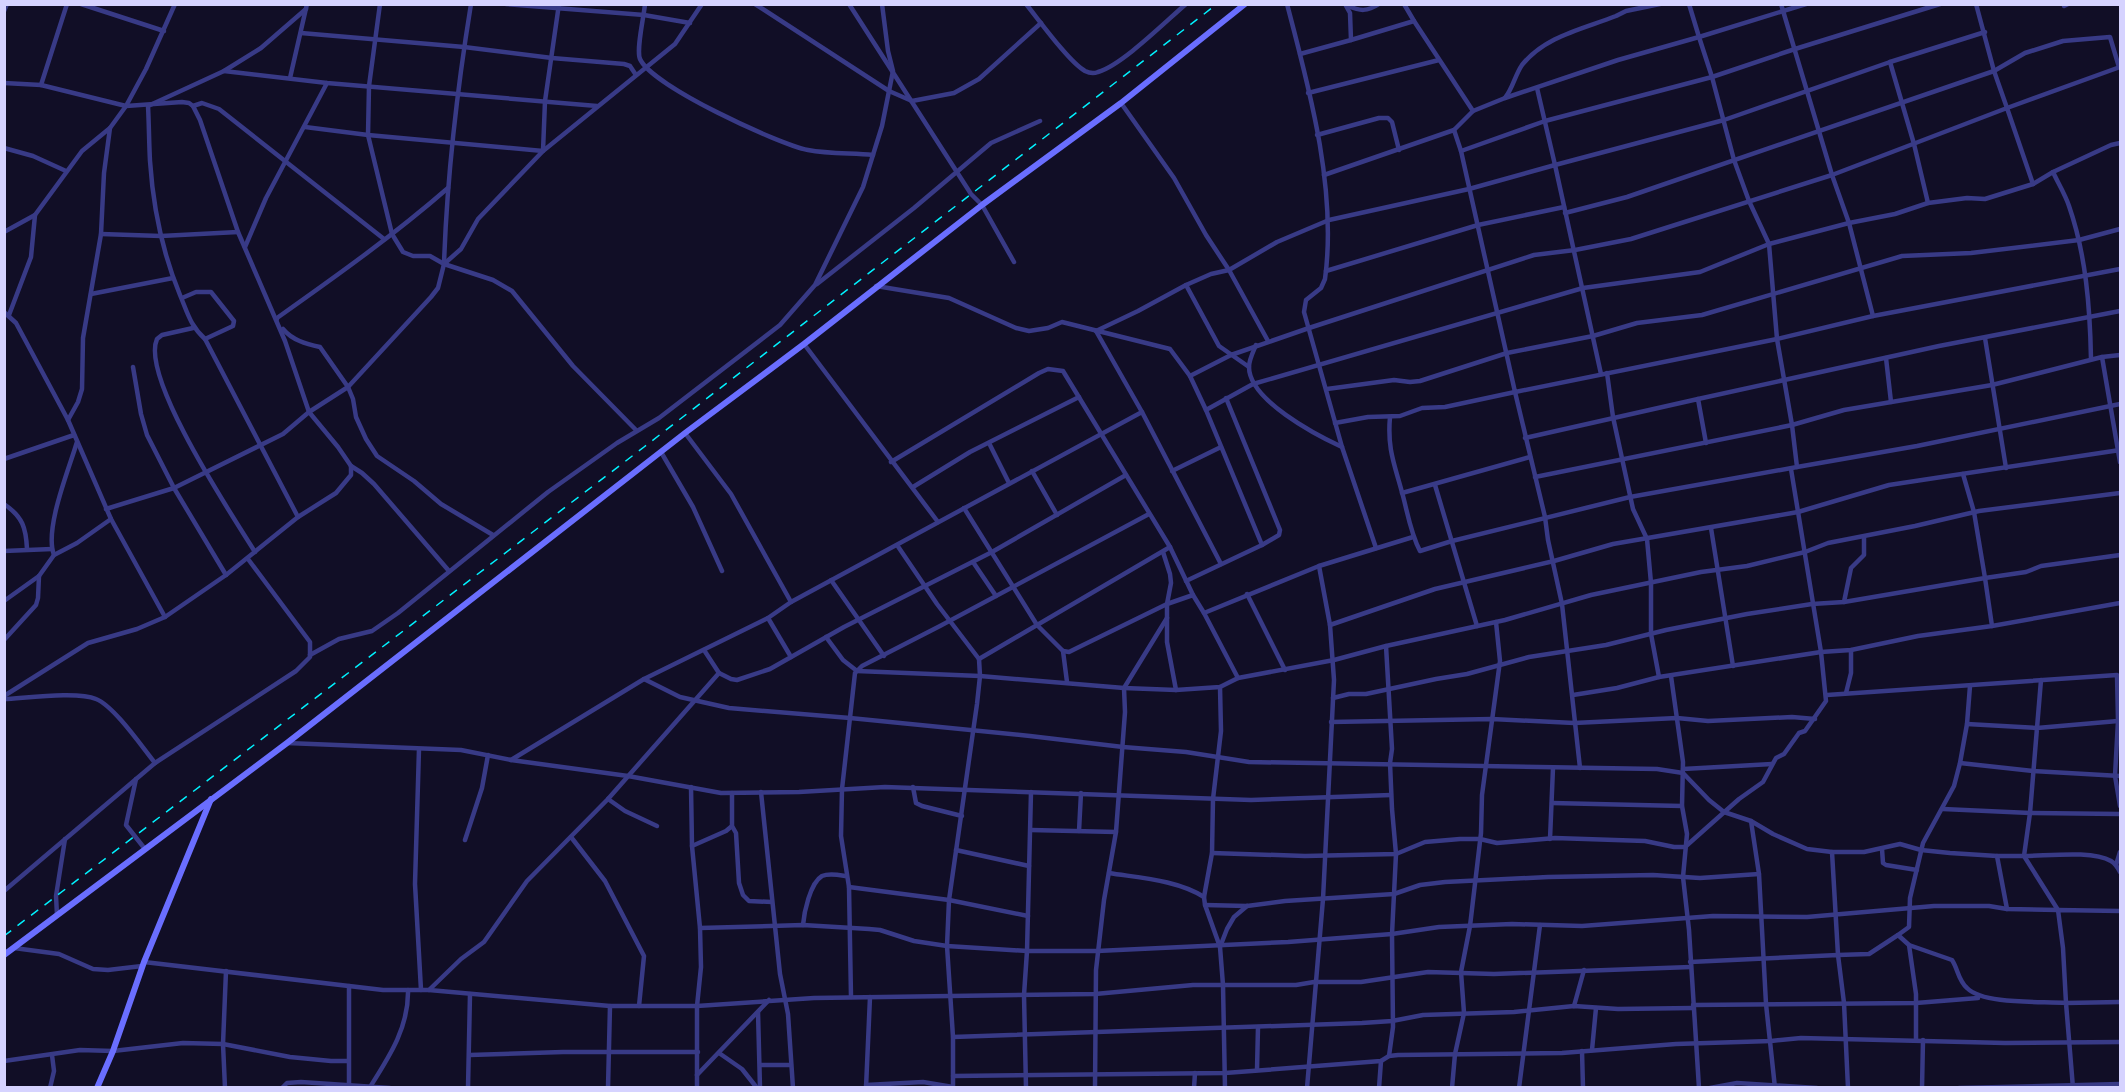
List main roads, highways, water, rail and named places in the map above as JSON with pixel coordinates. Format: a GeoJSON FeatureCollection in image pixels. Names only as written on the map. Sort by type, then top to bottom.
{"type":"FeatureCollection","features":[{"type":"Feature","properties":{"kind":"railway"},"geometry":{"type":"LineString","coordinates":[[4,936],[644,447],[1217,4]]}}]}
